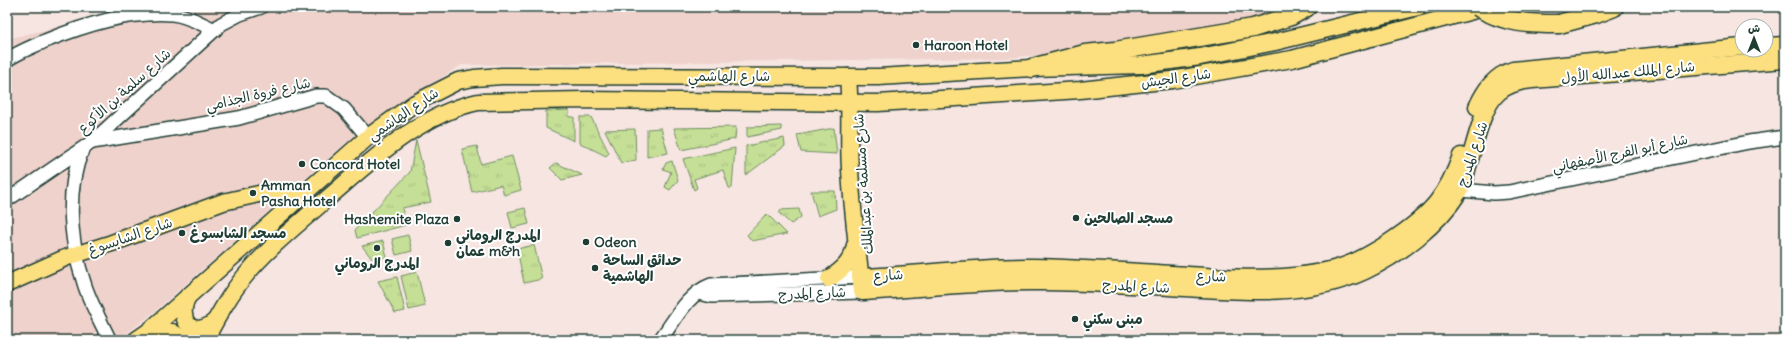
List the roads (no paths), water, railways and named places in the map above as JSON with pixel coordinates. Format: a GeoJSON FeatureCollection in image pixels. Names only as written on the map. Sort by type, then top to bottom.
{"type":"FeatureCollection","features":[{"type":"Feature","properties":{"kind":"highway"},"geometry":{"type":"LineString","coordinates":[[1032,68],[1085,54],[1253,28],[1291,16],[1307,7]]}},
{"type":"Feature","properties":{"kind":"highway"},"geometry":{"type":"LineString","coordinates":[[1478,7],[1489,14],[1512,22],[1536,24],[1559,24],[1596,14],[1614,7]]}},
{"type":"Feature","properties":{"kind":"main road","name":"شارع الجيش"},"geometry":{"type":"LineString","coordinates":[[864,76],[885,77],[1032,68],[1141,65],[1200,57],[1275,42],[1418,7]]}},
{"type":"Feature","properties":{"kind":"main road","name":"شارع الجيش"},"geometry":{"type":"LineString","coordinates":[[854,102],[878,103],[1080,90],[1172,80],[1292,59],[1487,7]]}},
{"type":"Feature","properties":{"kind":"main road"},"geometry":{"type":"LineString","coordinates":[[1774,46],[1785,45]]}},
{"type":"Feature","properties":{"kind":"main road","name":"شارع الملك عبدالله الأول"},"geometry":{"type":"LineString","coordinates":[[1481,110],[1490,102],[1494,89],[1503,73],[1527,68],[1734,48]]}},
{"type":"Feature","properties":{"kind":"main road","name":"شارع الملك عبدالله الأول"},"geometry":{"type":"LineString","coordinates":[[1494,89],[1532,80],[1785,60]]}},
{"type":"Feature","properties":{"kind":"main road","name":"شارع الهاشمي"},"geometry":{"type":"LineString","coordinates":[[136,340],[149,331],[368,137],[428,95],[458,81],[502,76],[864,76]]}},
{"type":"Feature","properties":{"kind":"main road","name":"شارع مسلمة بن عبدالملك"},"geometry":{"type":"LineString","coordinates":[[864,76],[854,102],[848,134],[856,241],[866,284]]}},
{"type":"Feature","properties":{"kind":"main road","name":"شارع مسلمة بن عبدالملك"},"geometry":{"type":"LineString","coordinates":[[848,77],[854,102],[856,122],[863,214],[866,284]]}},
{"type":"Feature","properties":{"kind":"main road","name":"شارع الهاشمي"},"geometry":{"type":"LineString","coordinates":[[205,340],[215,320],[245,276],[278,241],[393,144],[425,123],[462,105],[478,102],[585,100],[854,102]]}},
{"type":"Feature","properties":{"kind":"main road"},"geometry":{"type":"LineString","coordinates":[[824,102],[838,113],[848,134]]}},
{"type":"Feature","properties":{"kind":"main road","name":"شارع المدرج"},"geometry":{"type":"LineString","coordinates":[[866,284],[973,284],[1168,280],[1211,283],[1316,286],[1337,275],[1370,268],[1406,246],[1444,213],[1481,110]]}},
{"type":"Feature","properties":{"kind":"main road","name":"شارع الشابسوغ"},"geometry":{"type":"LineString","coordinates":[[7,284],[76,254],[112,243],[223,202],[263,193],[279,192],[304,194]]}},
{"type":"Feature","properties":{"kind":"main road"},"geometry":{"type":"LineString","coordinates":[[829,279],[848,263],[853,254],[856,241]]}},
{"type":"Feature","properties":{"kind":"main road"},"geometry":{"type":"LineString","coordinates":[[188,296],[183,306],[183,316],[188,325],[197,329],[208,327],[215,320]]}},
{"type":"Feature","properties":{"kind":"main road"},"geometry":{"type":"LineString","coordinates":[[149,331],[172,332],[185,340]]}},
{"type":"Feature","properties":{"kind":"street","name":"شارع سلمة بن الأكوع"},"geometry":{"type":"LineString","coordinates":[[7,200],[87,146],[139,101],[215,30],[234,17],[261,7]]}},
{"type":"Feature","properties":{"kind":"street"},"geometry":{"type":"LineString","coordinates":[[7,60],[29,48],[81,27],[101,21],[128,16],[173,14],[191,19],[215,30]]}},
{"type":"Feature","properties":{"kind":"street","name":"شارع فروة الجذامي"},"geometry":{"type":"LineString","coordinates":[[87,146],[239,118],[316,96],[326,96],[344,109],[368,137]]}},
{"type":"Feature","properties":{"kind":"street","name":"شارع أبو الفرج الأصفهاني"},"geometry":{"type":"LineString","coordinates":[[1454,188],[1494,193],[1509,192],[1749,142],[1785,137]]}},
{"type":"Feature","properties":{"kind":"street"},"geometry":{"type":"LineString","coordinates":[[87,146],[75,166],[72,185],[72,223],[76,254],[89,296],[109,339]]}},
{"type":"Feature","properties":{"kind":"street","name":"شارع المدرج"},"geometry":{"type":"LineString","coordinates":[[660,340],[689,299],[697,292],[711,286],[829,279],[866,284]]}},
{"type":"Feature","properties":{"kind":"street","name":"شارع المدرج"},"geometry":{"type":"LineString","coordinates":[[697,292],[712,296],[866,284]]}},
{"type":"Feature","properties":{"kind":"place","name":"Haroon Hotel"},"geometry":{"type":"Point","coordinates":[916,45]}},
{"type":"Feature","properties":{"kind":"place","name":"Concord Hotel"},"geometry":{"type":"Point","coordinates":[302,164]}},
{"type":"Feature","properties":{"kind":"place","name":"Amman Pasha Hotel"},"geometry":{"type":"Point","coordinates":[253,193]}},
{"type":"Feature","properties":{"kind":"place","name":"مسجد الصالحين"},"geometry":{"type":"Point","coordinates":[1076,218]}},
{"type":"Feature","properties":{"kind":"place","name":"Hashemite Plaza"},"geometry":{"type":"Point","coordinates":[457,219]}},
{"type":"Feature","properties":{"kind":"place","name":"مسجد الشابسوغ"},"geometry":{"type":"Point","coordinates":[182,233]}},
{"type":"Feature","properties":{"kind":"place","name":"Odeon"},"geometry":{"type":"Point","coordinates":[586,242]}},
{"type":"Feature","properties":{"kind":"place","name":"المدرج الروماني عمان m&h"},"geometry":{"type":"Point","coordinates":[448,243]}},
{"type":"Feature","properties":{"kind":"place","name":"المدرج الروماني"},"geometry":{"type":"Point","coordinates":[377,248]}},
{"type":"Feature","properties":{"kind":"place","name":"حدائق الساحة الهاشمية"},"geometry":{"type":"Point","coordinates":[595,268]}},
{"type":"Feature","properties":{"kind":"place","name":"مبنى سكني"},"geometry":{"type":"Point","coordinates":[1075,319]}}]}
